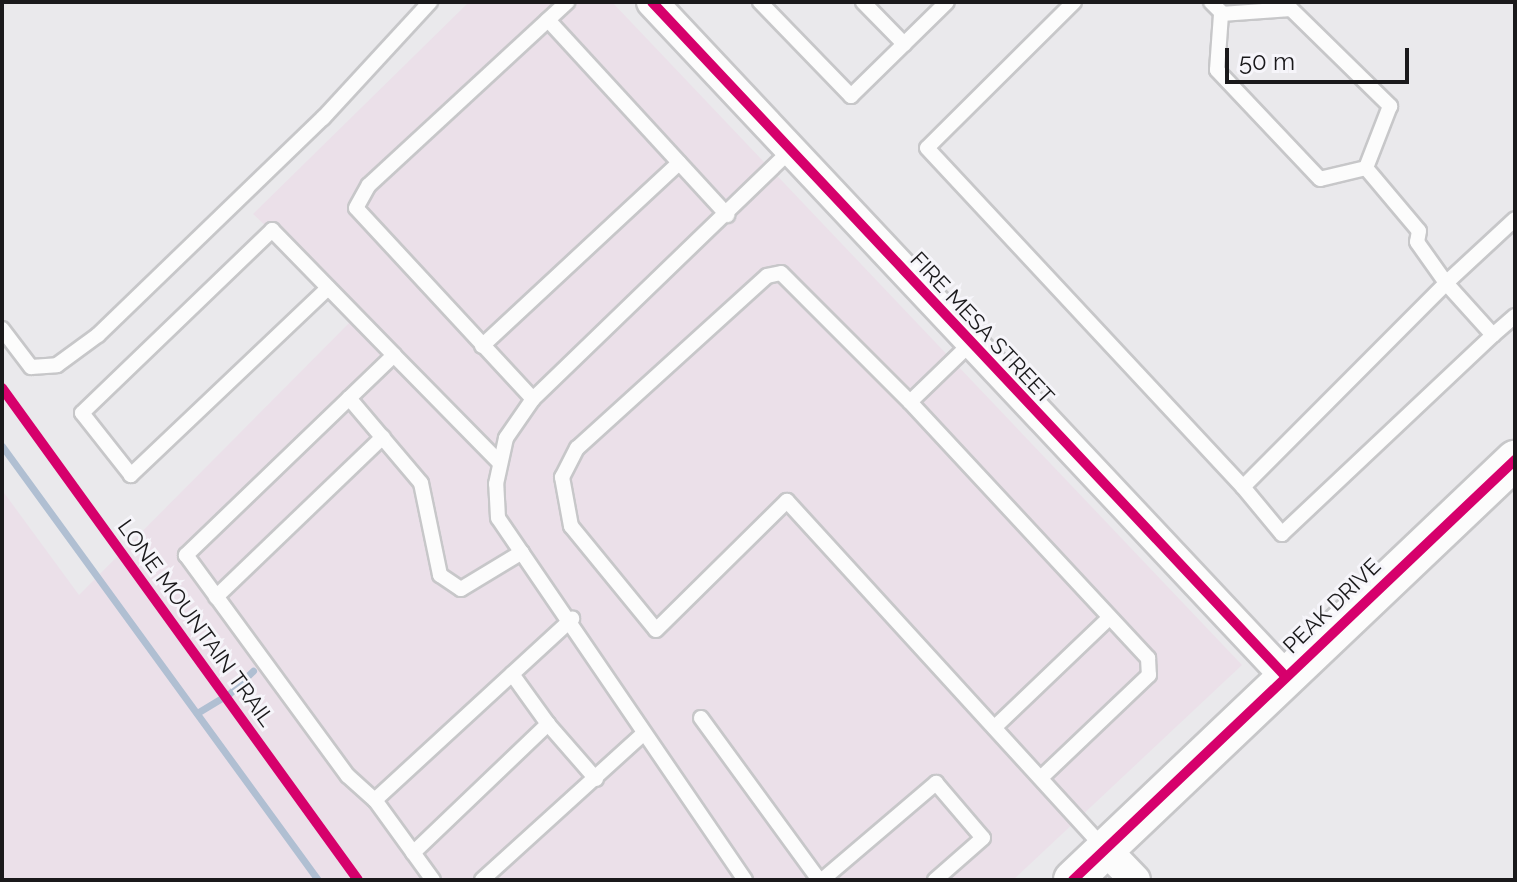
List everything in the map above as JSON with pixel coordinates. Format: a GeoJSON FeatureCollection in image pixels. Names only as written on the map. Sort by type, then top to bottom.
{"type":"FeatureCollection","features":[{"type":"Feature","properties":{"kind":"street","name":"FIRE MESA STREET"},"geometry":{"type":"LineString","coordinates":[[652,2],[969,345],[1286,677]]}},
{"type":"Feature","properties":{"kind":"street","name":"PEAK DRIVE"},"geometry":{"type":"LineString","coordinates":[[1073,880],[1515,460]]}},
{"type":"Feature","properties":{"kind":"street"},"geometry":{"type":"LineString","coordinates":[[1105,849],[1135,880]]}},
{"type":"Feature","properties":{"kind":"lane"},"geometry":{"type":"LineString","coordinates":[[2,329],[31,367],[57,365],[98,335],[323,118],[430,2]]}},
{"type":"Feature","properties":{"kind":"lane"},"geometry":{"type":"LineString","coordinates":[[533,399],[356,208],[369,185],[567,2]]}},
{"type":"Feature","properties":{"kind":"lane"},"geometry":{"type":"LineString","coordinates":[[760,2],[851,96],[947,2]]}},
{"type":"Feature","properties":{"kind":"lane"},"geometry":{"type":"LineString","coordinates":[[863,2],[904,44]]}},
{"type":"Feature","properties":{"kind":"lane"},"geometry":{"type":"LineString","coordinates":[[1074,2],[927,148],[1243,487],[1282,534],[1515,316]]}},
{"type":"Feature","properties":{"kind":"lane"},"geometry":{"type":"LineString","coordinates":[[1211,2],[1223,14],[1291,9],[1390,106],[1366,168]]}},
{"type":"Feature","properties":{"kind":"lane"},"geometry":{"type":"LineString","coordinates":[[1223,14],[1217,70],[1320,179],[1366,168]]}},
{"type":"Feature","properties":{"kind":"lane"},"geometry":{"type":"LineString","coordinates":[[548,20],[727,215]]}},
{"type":"Feature","properties":{"kind":"lane"},"geometry":{"type":"LineString","coordinates":[[745,880],[642,735],[572,619],[498,518],[500,463],[506,438],[533,399],[791,150]]}},
{"type":"Feature","properties":{"kind":"lane"},"geometry":{"type":"LineString","coordinates":[[482,346],[679,163]]}},
{"type":"Feature","properties":{"kind":"lane"},"geometry":{"type":"LineString","coordinates":[[1366,168],[1419,231],[1417,242],[1446,283],[1493,335]]}},
{"type":"Feature","properties":{"kind":"lane"},"geometry":{"type":"LineString","coordinates":[[1243,487],[1446,283],[1515,219]]}},
{"type":"Feature","properties":{"kind":"lane"},"geometry":{"type":"LineString","coordinates":[[328,288],[131,475],[82,413],[272,230],[500,463]]}},
{"type":"Feature","properties":{"kind":"lane"},"geometry":{"type":"LineString","coordinates":[[1043,776],[1149,675],[1148,658],[910,402],[781,273],[767,276],[577,448],[562,477],[571,526],[656,630],[787,501],[1043,776],[1105,849]]}},
{"type":"Feature","properties":{"kind":"lane"},"geometry":{"type":"LineString","coordinates":[[910,402],[969,345]]}},
{"type":"Feature","properties":{"kind":"lane"},"geometry":{"type":"LineString","coordinates":[[394,355],[186,555],[348,776],[375,800],[433,880]]}},
{"type":"Feature","properties":{"kind":"lane"},"geometry":{"type":"LineString","coordinates":[[349,398],[421,483],[440,575],[461,589],[522,552]]}},
{"type":"Feature","properties":{"kind":"lane"},"geometry":{"type":"LineString","coordinates":[[216,597],[383,437]]}},
{"type":"Feature","properties":{"kind":"lane"},"geometry":{"type":"LineString","coordinates":[[996,726],[1109,618]]}},
{"type":"Feature","properties":{"kind":"lane"},"geometry":{"type":"LineString","coordinates":[[375,800],[572,619]]}},
{"type":"Feature","properties":{"kind":"lane"},"geometry":{"type":"LineString","coordinates":[[512,674],[548,724],[596,779]]}},
{"type":"Feature","properties":{"kind":"lane"},"geometry":{"type":"LineString","coordinates":[[701,718],[820,880],[936,783],[983,838],[935,880]]}},
{"type":"Feature","properties":{"kind":"lane"},"geometry":{"type":"LineString","coordinates":[[413,853],[548,724]]}},
{"type":"Feature","properties":{"kind":"lane"},"geometry":{"type":"LineString","coordinates":[[482,880],[642,735]]}},
{"type":"Feature","properties":{"kind":"shaded area"},"geometry":{"type":"Polygon","coordinates":[[[469,2],[612,2],[1242,665],[1013,880],[2,880],[2,490],[79,595],[359,313],[253,214],[469,2]]]}},
{"type":"Feature","properties":{"kind":"waterway"},"geometry":{"type":"LineString","coordinates":[[2,446],[318,880]]}},
{"type":"Feature","properties":{"kind":"waterway"},"geometry":{"type":"LineString","coordinates":[[230,693],[253,671]]}},
{"type":"Feature","properties":{"kind":"waterway"},"geometry":{"type":"LineString","coordinates":[[197,713],[220,699]]}},
{"type":"Feature","properties":{"kind":"cycle path"},"geometry":{"type":"LineString","coordinates":[[652,2],[1286,677]]}},
{"type":"Feature","properties":{"kind":"cycle path","name":"LONE MOUNTAIN TRAIL"},"geometry":{"type":"LineString","coordinates":[[2,388],[358,880]]}},
{"type":"Feature","properties":{"kind":"cycle path"},"geometry":{"type":"LineString","coordinates":[[1073,880],[1515,460]]}}]}
